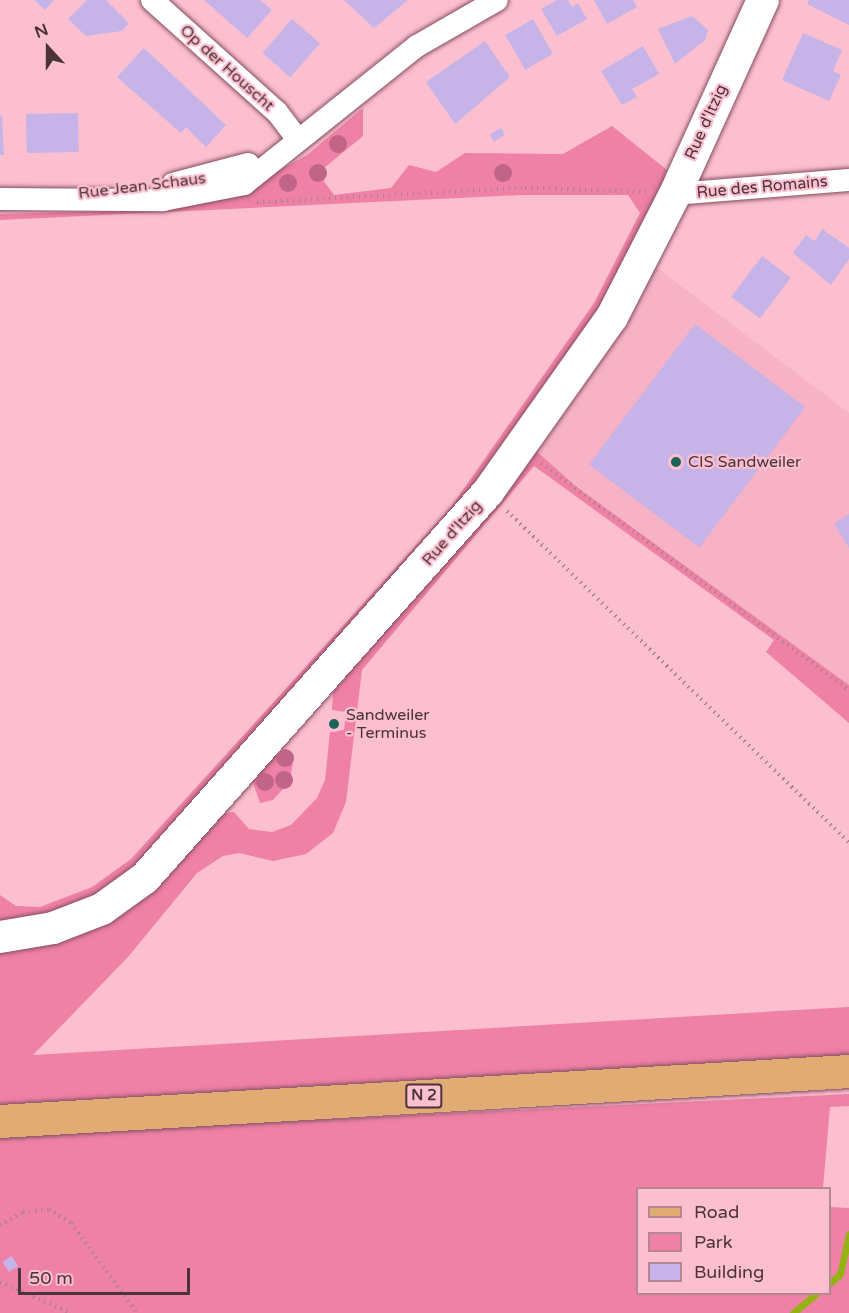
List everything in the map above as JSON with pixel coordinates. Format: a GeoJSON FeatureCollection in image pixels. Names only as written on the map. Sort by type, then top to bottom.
{"type":"FeatureCollection","features":[{"type":"Feature","properties":{"kind":"main road","name":"N 2"},"geometry":{"type":"LineString","coordinates":[[0,1121],[849,1071]]}},
{"type":"Feature","properties":{"kind":"street","name":"Op der Houscht"},"geometry":{"type":"LineString","coordinates":[[152,0],[277,112],[298,140]]}},
{"type":"Feature","properties":{"kind":"street","name":"Rue Jean Schaus"},"geometry":{"type":"LineString","coordinates":[[0,199],[51,197],[199,181],[238,170],[298,140],[417,46],[497,0]]}},
{"type":"Feature","properties":{"kind":"street","name":"Rue d'Itzig"},"geometry":{"type":"LineString","coordinates":[[0,937],[52,928],[102,909],[145,878],[488,492],[522,448],[612,317],[675,194],[763,0]]}},
{"type":"Feature","properties":{"kind":"street","name":"Rue des Romains"},"geometry":{"type":"LineString","coordinates":[[675,194],[849,180]]}},
{"type":"Feature","properties":{"kind":"path"},"geometry":{"type":"LineString","coordinates":[[253,202],[525,188],[675,194]]}},
{"type":"Feature","properties":{"kind":"path"},"geometry":{"type":"LineString","coordinates":[[522,448],[849,690]]}},
{"type":"Feature","properties":{"kind":"path"},"geometry":{"type":"LineString","coordinates":[[488,492],[849,842]]}},
{"type":"Feature","properties":{"kind":"path"},"geometry":{"type":"LineString","coordinates":[[0,1226],[23,1212],[49,1209],[71,1223],[137,1313]]}},
{"type":"Feature","properties":{"kind":"path"},"geometry":{"type":"LineString","coordinates":[[0,1282],[71,1313]]}},
{"type":"Feature","properties":{"kind":"shaded area"},"geometry":{"type":"Polygon","coordinates":[[[643,257],[849,413],[849,685],[578,488],[526,442],[643,257]]]}},
{"type":"Feature","properties":{"kind":"green space"},"geometry":{"type":"Polygon","coordinates":[[[363,108],[363,136],[318,173],[334,195],[391,188],[409,165],[436,172],[465,153],[563,154],[612,126],[667,170],[665,176],[672,175],[645,238],[510,448],[184,821],[111,890],[74,911],[0,924],[0,895],[16,906],[40,907],[92,887],[131,859],[451,507],[594,303],[640,213],[628,195],[522,195],[0,220],[0,214],[167,210],[244,190],[307,155],[363,108]]]}},
{"type":"Feature","properties":{"kind":"green space"},"geometry":{"type":"Polygon","coordinates":[[[526,442],[578,488],[849,685],[849,723],[766,652],[774,640],[534,466],[362,670],[346,802],[333,833],[306,854],[273,861],[239,853],[223,856],[197,873],[128,957],[33,1055],[849,1007],[849,1060],[0,1106],[0,950],[31,943],[224,813],[234,812],[249,829],[272,832],[291,825],[317,798],[325,780],[330,732],[344,730],[346,712],[332,710],[333,692],[428,576],[526,442]]]}},
{"type":"Feature","properties":{"kind":"green space"},"geometry":{"type":"Polygon","coordinates":[[[278,749],[294,756],[290,781],[273,800],[260,803],[252,780],[278,749]]]}},
{"type":"Feature","properties":{"kind":"green space"},"geometry":{"type":"Polygon","coordinates":[[[849,1094],[849,1106],[830,1107],[823,1187],[636,1187],[636,1295],[831,1295],[831,1207],[849,1208],[849,1313],[0,1313],[0,1135],[849,1094]]]}},
{"type":"Feature","properties":{"kind":"building"},"geometry":{"type":"Polygon","coordinates":[[[34,0],[54,0],[45,10],[34,0]]]}},
{"type":"Feature","properties":{"kind":"building"},"geometry":{"type":"Polygon","coordinates":[[[87,0],[106,0],[129,23],[122,31],[86,36],[68,19],[87,0]]]}},
{"type":"Feature","properties":{"kind":"building"},"geometry":{"type":"Polygon","coordinates":[[[204,0],[260,0],[272,10],[247,38],[204,0]]]}},
{"type":"Feature","properties":{"kind":"building"},"geometry":{"type":"Polygon","coordinates":[[[344,0],[408,0],[374,28],[344,0]]]}},
{"type":"Feature","properties":{"kind":"building"},"geometry":{"type":"Polygon","coordinates":[[[557,0],[568,0],[572,7],[578,3],[587,19],[557,36],[541,9],[557,0]]]}},
{"type":"Feature","properties":{"kind":"building"},"geometry":{"type":"Polygon","coordinates":[[[594,0],[633,0],[637,7],[607,24],[594,0]]]}},
{"type":"Feature","properties":{"kind":"building"},"geometry":{"type":"Polygon","coordinates":[[[809,0],[849,0],[849,25],[807,4],[809,0]]]}},
{"type":"Feature","properties":{"kind":"building"},"geometry":{"type":"Polygon","coordinates":[[[692,16],[708,30],[705,40],[675,64],[658,29],[692,16]]]}},
{"type":"Feature","properties":{"kind":"building"},"geometry":{"type":"Polygon","coordinates":[[[292,19],[320,43],[290,77],[262,53],[292,19]]]}},
{"type":"Feature","properties":{"kind":"building"},"geometry":{"type":"Polygon","coordinates":[[[533,19],[553,54],[525,70],[505,35],[533,19]]]}},
{"type":"Feature","properties":{"kind":"building"},"geometry":{"type":"Polygon","coordinates":[[[803,33],[842,50],[833,71],[841,75],[829,101],[782,80],[803,33]]]}},
{"type":"Feature","properties":{"kind":"building"},"geometry":{"type":"Polygon","coordinates":[[[485,41],[510,77],[455,124],[426,82],[485,41]]]}},
{"type":"Feature","properties":{"kind":"building"},"geometry":{"type":"Polygon","coordinates":[[[643,46],[659,74],[632,89],[637,97],[622,105],[601,71],[643,46]]]}},
{"type":"Feature","properties":{"kind":"building"},"geometry":{"type":"Polygon","coordinates":[[[144,48],[226,125],[206,147],[186,127],[181,133],[117,77],[144,48]]]}},
{"type":"Feature","properties":{"kind":"building"},"geometry":{"type":"Polygon","coordinates":[[[78,113],[79,152],[27,153],[26,114],[78,113]]]}},
{"type":"Feature","properties":{"kind":"building"},"geometry":{"type":"Polygon","coordinates":[[[2,115],[4,155],[0,155],[0,116],[2,115]]]}},
{"type":"Feature","properties":{"kind":"building"},"geometry":{"type":"Polygon","coordinates":[[[501,128],[505,135],[494,141],[490,134],[501,128]]]}},
{"type":"Feature","properties":{"kind":"building"},"geometry":{"type":"Polygon","coordinates":[[[822,229],[849,248],[849,259],[831,285],[793,253],[806,235],[815,241],[822,229]]]}},
{"type":"Feature","properties":{"kind":"building"},"geometry":{"type":"Polygon","coordinates":[[[762,256],[791,278],[760,318],[731,297],[762,256]]]}},
{"type":"Feature","properties":{"kind":"building","name":"CIS Sandweiler"},"geometry":{"type":"Polygon","coordinates":[[[695,324],[805,407],[699,548],[589,465],[695,324]]]}},
{"type":"Feature","properties":{"kind":"building"},"geometry":{"type":"Polygon","coordinates":[[[849,514],[849,548],[834,524],[849,514]]]}},
{"type":"Feature","properties":{"kind":"building"},"geometry":{"type":"Polygon","coordinates":[[[12,1256],[18,1266],[9,1272],[3,1262],[12,1256]]]}},
{"type":"Feature","properties":{"kind":"waterway"},"geometry":{"type":"LineString","coordinates":[[831,1282],[840,1274],[849,1234]]}},
{"type":"Feature","properties":{"kind":"waterway"},"geometry":{"type":"LineString","coordinates":[[793,1313],[815,1295]]}},
{"type":"Feature","properties":{"kind":"place","name":"CIS Sandweiler"},"geometry":{"type":"Point","coordinates":[676,462]}},
{"type":"Feature","properties":{"kind":"place","name":"Sandweiler - Terminus"},"geometry":{"type":"Point","coordinates":[334,724]}}]}
